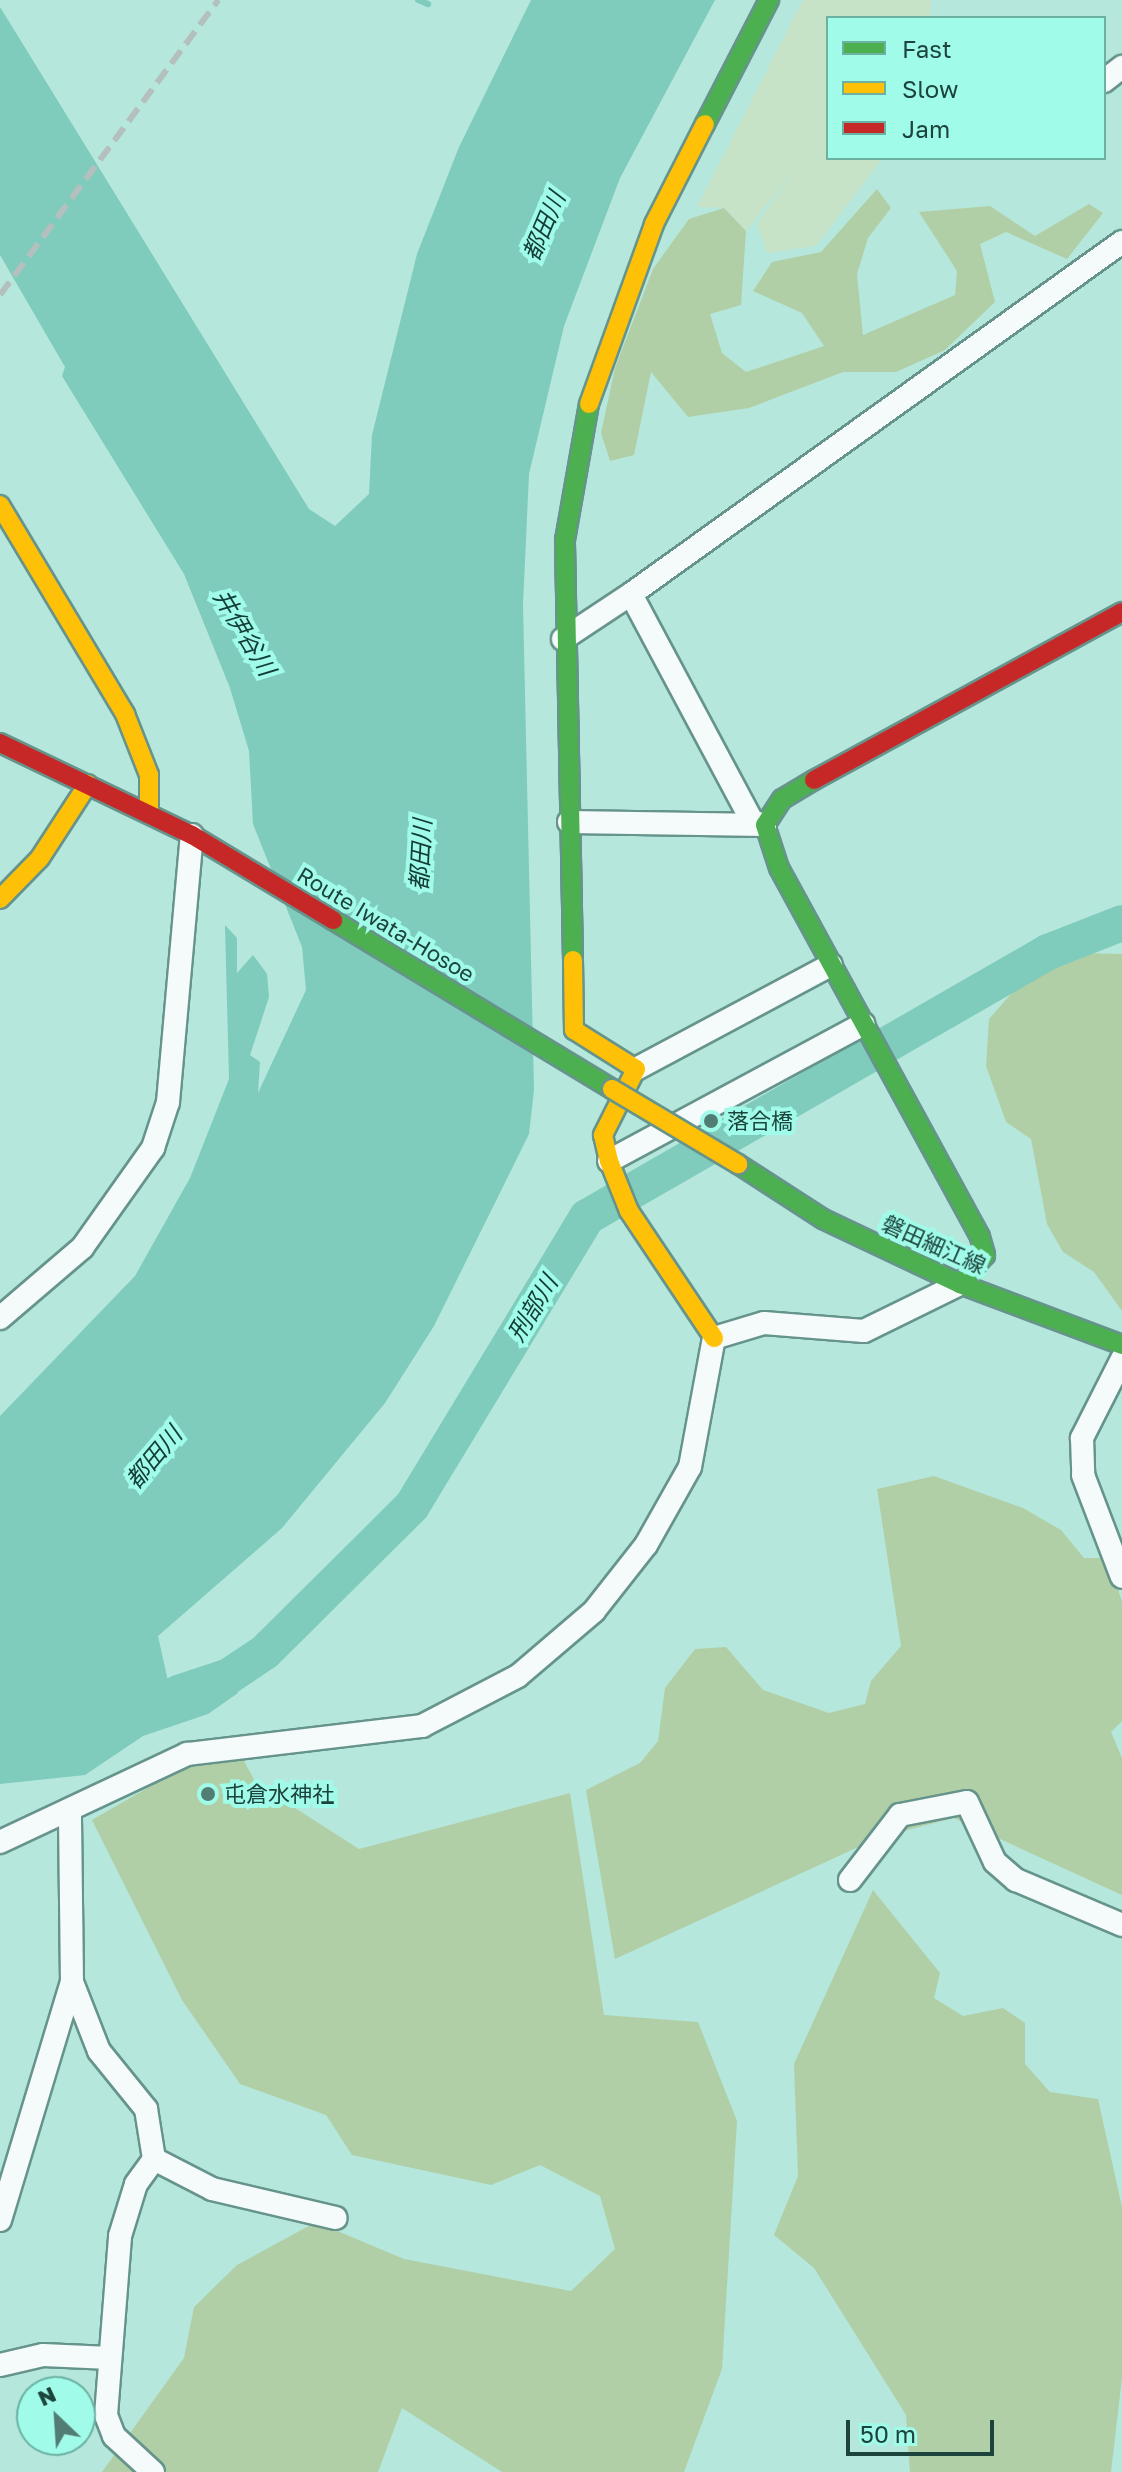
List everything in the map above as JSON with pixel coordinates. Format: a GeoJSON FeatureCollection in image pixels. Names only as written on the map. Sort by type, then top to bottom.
{"type":"FeatureCollection","features":[{"type":"Feature","properties":{"kind":"street"},"geometry":{"type":"LineString","coordinates":[[636,1069],[574,1030],[563,639],[571,481],[594,373],[654,224],[769,0]]}},
{"type":"Feature","properties":{"kind":"street"},"geometry":{"type":"LineString","coordinates":[[1106,79],[1122,67]]}},
{"type":"Feature","properties":{"kind":"street"},"geometry":{"type":"LineString","coordinates":[[563,639],[631,594],[1122,242]]}},
{"type":"Feature","properties":{"kind":"street"},"geometry":{"type":"LineString","coordinates":[[0,505],[125,714],[149,775],[149,811]]}},
{"type":"Feature","properties":{"kind":"street"},"geometry":{"type":"LineString","coordinates":[[631,594],[752,821],[765,825]]}},
{"type":"Feature","properties":{"kind":"street"},"geometry":{"type":"LineString","coordinates":[[714,1338],[764,1323],[864,1331],[960,1284],[985,1255],[980,1237],[775,859],[765,825],[782,799],[1122,612]]}},
{"type":"Feature","properties":{"kind":"street","name":"Route Iwata-Hosoe"},"geometry":{"type":"LineString","coordinates":[[0,743],[149,811],[199,839],[738,1164]]}},
{"type":"Feature","properties":{"kind":"street"},"geometry":{"type":"LineString","coordinates":[[0,899],[40,858],[88,784]]}},
{"type":"Feature","properties":{"kind":"street"},"geometry":{"type":"LineString","coordinates":[[569,822],[765,825]]}},
{"type":"Feature","properties":{"kind":"street"},"geometry":{"type":"LineString","coordinates":[[0,1318],[82,1248],[153,1148],[168,1102],[199,839]]}},
{"type":"Feature","properties":{"kind":"street"},"geometry":{"type":"LineString","coordinates":[[0,1842],[70,1813],[187,1754],[422,1726],[518,1676],[594,1611],[646,1545],[690,1467],[714,1338],[629,1211],[611,1166],[603,1135],[636,1069],[831,965]]}},
{"type":"Feature","properties":{"kind":"street"},"geometry":{"type":"LineString","coordinates":[[611,1166],[863,1024]]}},
{"type":"Feature","properties":{"kind":"street","name":"磐田細江線"},"geometry":{"type":"LineString","coordinates":[[738,1164],[823,1219],[960,1284],[1122,1345]]}},
{"type":"Feature","properties":{"kind":"street"},"geometry":{"type":"LineString","coordinates":[[1122,1359],[1082,1438],[1083,1475],[1122,1577]]}},
{"type":"Feature","properties":{"kind":"street"},"geometry":{"type":"LineString","coordinates":[[850,1880],[900,1815],[967,1802],[995,1862],[1016,1880],[1122,1925]]}},
{"type":"Feature","properties":{"kind":"street"},"geometry":{"type":"LineString","coordinates":[[0,2220],[72,1982],[70,1813]]}},
{"type":"Feature","properties":{"kind":"street"},"geometry":{"type":"LineString","coordinates":[[72,1982],[99,2051],[146,2109],[154,2159],[125,2206],[106,2415],[114,2436],[153,2472]]}},
{"type":"Feature","properties":{"kind":"street"},"geometry":{"type":"LineString","coordinates":[[154,2159],[224,2192],[336,2218]]}},
{"type":"Feature","properties":{"kind":"street"},"geometry":{"type":"LineString","coordinates":[[0,2365],[43,2355],[110,2358]]}},
{"type":"Feature","properties":{"kind":"shaded area"},"geometry":{"type":"Polygon","coordinates":[[[803,0],[931,0],[930,16],[826,16],[826,160],[881,160],[816,246],[767,253],[757,223],[798,167],[746,231],[724,208],[697,207],[803,0]]]}},
{"type":"Feature","properties":{"kind":"shaded area"},"geometry":{"type":"Polygon","coordinates":[[[877,189],[891,208],[868,238],[857,274],[863,335],[955,295],[957,271],[919,212],[990,206],[1035,236],[1089,204],[1103,213],[1067,259],[1006,232],[980,244],[995,302],[945,350],[896,372],[843,372],[749,408],[688,417],[651,372],[634,455],[610,461],[601,433],[615,368],[653,269],[689,219],[724,208],[746,231],[741,305],[710,314],[722,353],[746,372],[824,346],[802,313],[753,291],[772,262],[821,252],[877,189]]]}},
{"type":"Feature","properties":{"kind":"shaded area"},"geometry":{"type":"Polygon","coordinates":[[[1048,952],[1122,954],[1122,1311],[1094,1272],[1063,1252],[1047,1224],[1031,1139],[1006,1122],[986,1066],[989,1019],[1048,952]]]}},
{"type":"Feature","properties":{"kind":"shaded area"},"geometry":{"type":"Polygon","coordinates":[[[934,1476],[1023,1508],[1061,1530],[1084,1558],[1108,1558],[1122,1602],[1122,1721],[1111,1732],[1122,1758],[1122,1895],[954,1818],[880,1837],[615,1959],[586,1790],[640,1763],[658,1741],[665,1688],[695,1649],[726,1647],[763,1690],[829,1713],[865,1704],[871,1681],[901,1646],[877,1489],[934,1476]]]}},
{"type":"Feature","properties":{"kind":"shaded area"},"geometry":{"type":"Polygon","coordinates":[[[232,1739],[256,1783],[359,1849],[570,1793],[604,2015],[698,2022],[737,2121],[722,2369],[684,2472],[502,2472],[402,2408],[378,2472],[102,2472],[184,2358],[194,2307],[237,2265],[316,2222],[404,2259],[571,2291],[615,2249],[600,2196],[540,2165],[491,2185],[352,2155],[326,2115],[240,2084],[182,2000],[92,1820],[232,1739]]]}},
{"type":"Feature","properties":{"kind":"shaded area"},"geometry":{"type":"Polygon","coordinates":[[[873,1890],[940,1973],[934,1998],[963,2016],[1003,2008],[1025,2023],[1025,2064],[1050,2092],[1098,2099],[1122,2207],[1122,2378],[1111,2472],[910,2472],[906,2415],[814,2268],[774,2235],[798,2176],[794,2064],[873,1890]]]}},
{"type":"Feature","properties":{"kind":"water"},"geometry":{"type":"Polygon","coordinates":[[[531,0],[715,0],[620,178],[564,326],[529,474],[523,605],[534,1090],[529,1134],[434,1326],[385,1403],[282,1528],[158,1636],[168,1681],[183,1685],[217,1666],[238,1693],[208,1714],[143,1736],[85,1775],[0,1784],[0,1416],[135,1276],[190,1178],[229,1079],[225,925],[237,938],[237,973],[253,955],[267,974],[269,997],[250,1055],[260,1062],[258,1093],[306,990],[302,947],[253,824],[249,751],[230,688],[184,574],[62,376],[65,367],[0,255],[0,7],[309,509],[335,526],[369,494],[372,435],[417,254],[459,147],[531,0]]]}},
{"type":"Feature","properties":{"kind":"waterway"},"geometry":{"type":"LineString","coordinates":[[418,0],[428,4]]}},
{"type":"Feature","properties":{"kind":"waterway","name":"刑部川"},"geometry":{"type":"LineString","coordinates":[[178,1693],[229,1676],[265,1652],[412,1506],[587,1217],[1048,952],[1122,923]]}},
{"type":"Feature","properties":{"kind":"railway"},"geometry":{"type":"LineString","coordinates":[[0,295],[218,0]]}},
{"type":"Feature","properties":{"kind":"traffic: fast"},"geometry":{"type":"LineString","coordinates":[[705,124],[769,0]]}},
{"type":"Feature","properties":{"kind":"traffic: fast"},"geometry":{"type":"LineString","coordinates":[[573,960],[565,540],[589,404]]}},
{"type":"Feature","properties":{"kind":"traffic: fast"},"geometry":{"type":"LineString","coordinates":[[814,780],[782,799],[765,825],[779,868],[980,1237],[985,1255],[960,1284]]}},
{"type":"Feature","properties":{"kind":"traffic: fast"},"geometry":{"type":"LineString","coordinates":[[333,920],[612,1089]]}},
{"type":"Feature","properties":{"kind":"traffic: fast"},"geometry":{"type":"LineString","coordinates":[[738,1164],[823,1219],[960,1284],[1122,1345]]}},
{"type":"Feature","properties":{"kind":"traffic: slow"},"geometry":{"type":"LineString","coordinates":[[589,404],[654,224],[705,124]]}},
{"type":"Feature","properties":{"kind":"traffic: slow"},"geometry":{"type":"LineString","coordinates":[[0,505],[125,714],[149,775],[149,811]]}},
{"type":"Feature","properties":{"kind":"traffic: slow"},"geometry":{"type":"LineString","coordinates":[[0,899],[40,858],[88,784]]}},
{"type":"Feature","properties":{"kind":"traffic: slow"},"geometry":{"type":"LineString","coordinates":[[573,960],[574,1030],[636,1069],[603,1135],[609,1161],[629,1211],[714,1338]]}},
{"type":"Feature","properties":{"kind":"traffic: slow"},"geometry":{"type":"LineString","coordinates":[[612,1089],[738,1164]]}},
{"type":"Feature","properties":{"kind":"traffic: jam"},"geometry":{"type":"LineString","coordinates":[[814,780],[1122,612]]}},
{"type":"Feature","properties":{"kind":"traffic: jam"},"geometry":{"type":"LineString","coordinates":[[0,743],[192,835],[333,920]]}},
{"type":"Feature","properties":{"kind":"place","name":"落合橋"},"geometry":{"type":"Point","coordinates":[711,1121]}},
{"type":"Feature","properties":{"kind":"place","name":"屯倉水神社"},"geometry":{"type":"Point","coordinates":[208,1794]}},
{"type":"Feature","properties":{"kind":"water label","name":"都田川"},"geometry":{"type":"Point","coordinates":[543,226]}},
{"type":"Feature","properties":{"kind":"water label","name":"井伊谷川"},"geometry":{"type":"Point","coordinates":[245,632]}},
{"type":"Feature","properties":{"kind":"water label","name":"都田川"},"geometry":{"type":"Point","coordinates":[420,855]}},
{"type":"Feature","properties":{"kind":"water label","name":"都田川"},"geometry":{"type":"Point","coordinates":[153,1457]}}]}
